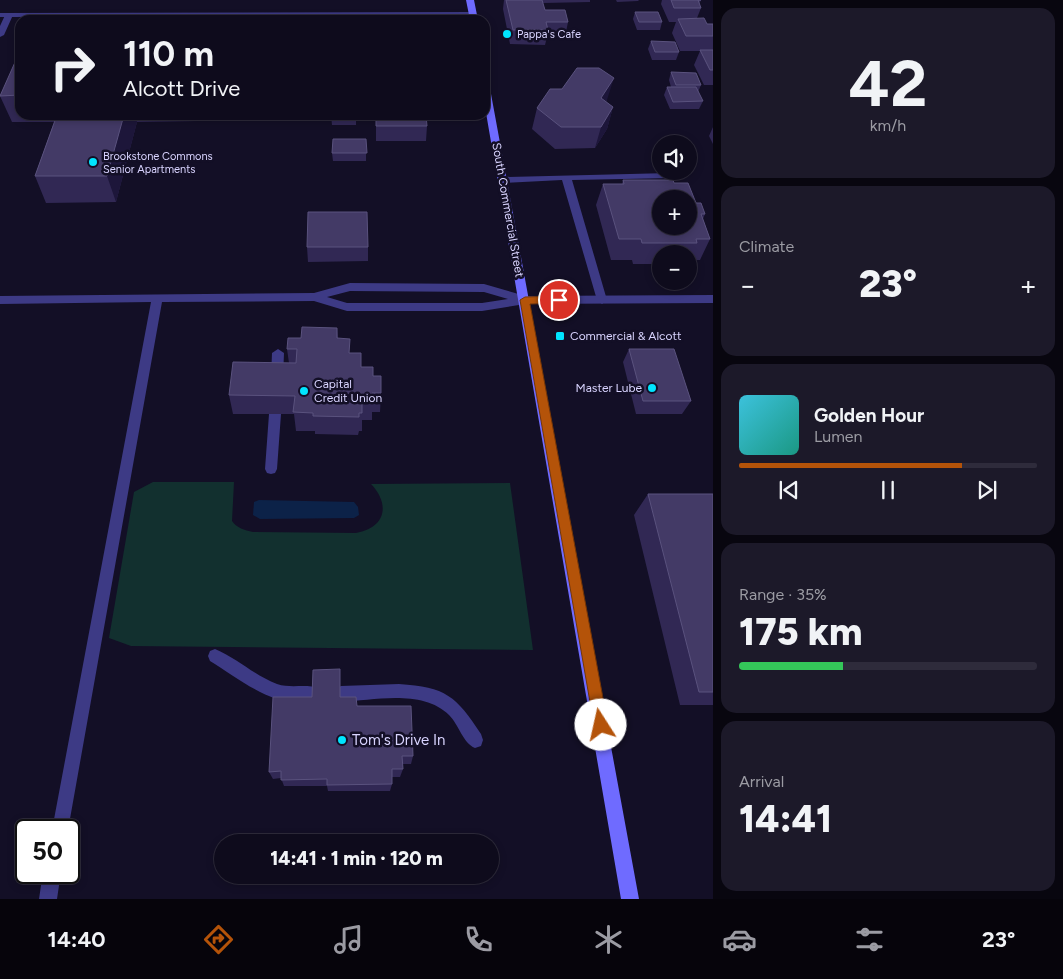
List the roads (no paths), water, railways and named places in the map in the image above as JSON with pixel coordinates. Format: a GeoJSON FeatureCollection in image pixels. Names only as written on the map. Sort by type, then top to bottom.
{"type":"FeatureCollection","features":[{"type":"Feature","properties":{"kind":"main road"},"geometry":{"type":"LineString","coordinates":[[470,0],[473,15]]}},
{"type":"Feature","properties":{"kind":"main road","name":"South Commercial Street"},"geometry":{"type":"LineString","coordinates":[[490,110],[630,899]]}},
{"type":"Feature","properties":{"kind":"street"},"geometry":{"type":"LineString","coordinates":[[0,35],[4,15]]}},
{"type":"Feature","properties":{"kind":"street"},"geometry":{"type":"LineString","coordinates":[[503,180],[652,176]]}},
{"type":"Feature","properties":{"kind":"street"},"geometry":{"type":"LineString","coordinates":[[566,177],[602,300]]}},
{"type":"Feature","properties":{"kind":"street"},"geometry":{"type":"LineString","coordinates":[[0,300],[314,297],[350,287],[484,288],[525,300]]}},
{"type":"Feature","properties":{"kind":"street"},"geometry":{"type":"LineString","coordinates":[[314,297],[347,307],[482,307],[525,300],[713,299]]}},
{"type":"Feature","properties":{"kind":"street"},"geometry":{"type":"LineString","coordinates":[[62,819],[157,298]]}},
{"type":"Feature","properties":{"kind":"street"},"geometry":{"type":"LineString","coordinates":[[276,382],[278,353]]}},
{"type":"Feature","properties":{"kind":"street"},"geometry":{"type":"LineString","coordinates":[[272,468],[275,414]]}},
{"type":"Feature","properties":{"kind":"street"},"geometry":{"type":"LineString","coordinates":[[215,656],[272,690],[288,695],[315,694]]}},
{"type":"Feature","properties":{"kind":"street"},"geometry":{"type":"LineString","coordinates":[[341,694],[396,692],[430,695],[454,709],[475,740]]}},
{"type":"Feature","properties":{"kind":"street"},"geometry":{"type":"LineString","coordinates":[[48,899],[50,884]]}},
{"type":"Feature","properties":{"kind":"water"},"geometry":{"type":"Polygon","coordinates":[[[259,500],[354,502],[358,507],[359,515],[354,518],[260,519],[253,515],[254,502],[259,500]]]}},
{"type":"Feature","properties":{"kind":"place","name":"Pappa's Cafe"},"geometry":{"type":"Point","coordinates":[507,34]}},
{"type":"Feature","properties":{"kind":"place","name":"Brookstone Commons Senior Apartments"},"geometry":{"type":"Point","coordinates":[93,162]}},
{"type":"Feature","properties":{"kind":"place","name":"Commercial & Alcott"},"geometry":{"type":"Point","coordinates":[560,336]}},
{"type":"Feature","properties":{"kind":"place","name":"Master Lube"},"geometry":{"type":"Point","coordinates":[652,388]}},
{"type":"Feature","properties":{"kind":"place","name":"Capital Credit Union"},"geometry":{"type":"Point","coordinates":[304,391]}},
{"type":"Feature","properties":{"kind":"place","name":"Tom's Drive In"},"geometry":{"type":"Point","coordinates":[342,740]}}]}
